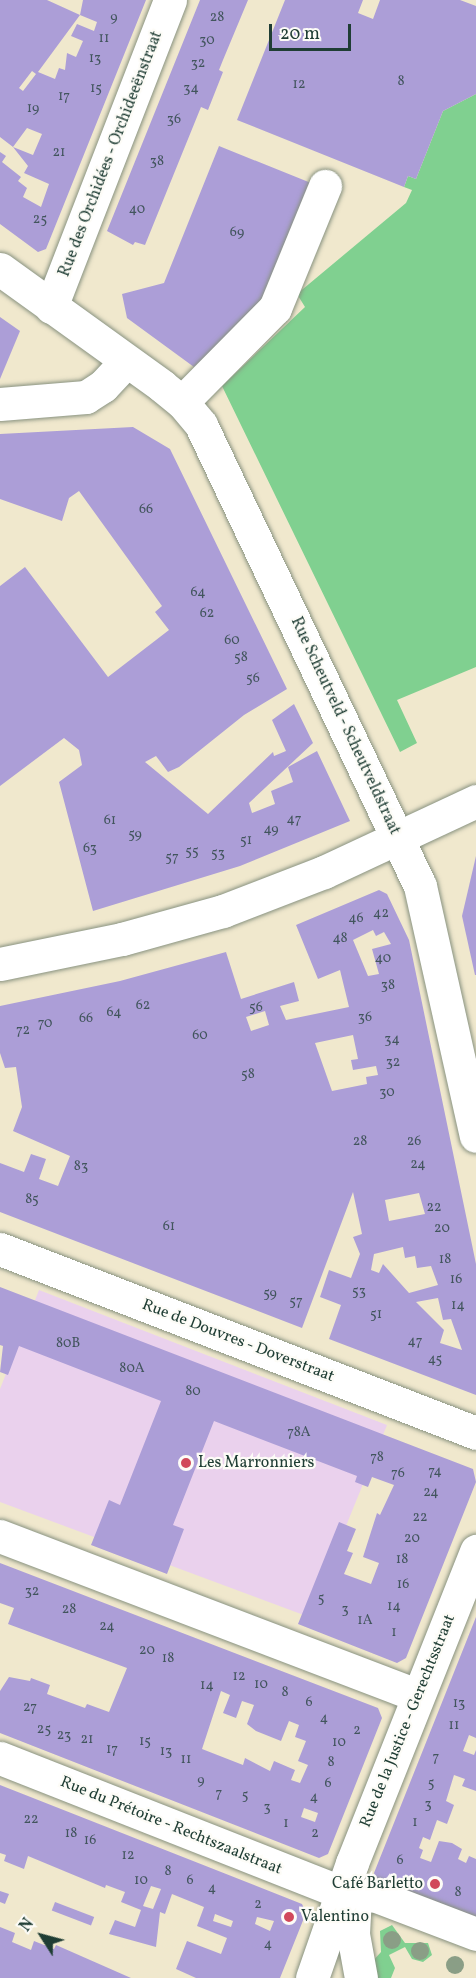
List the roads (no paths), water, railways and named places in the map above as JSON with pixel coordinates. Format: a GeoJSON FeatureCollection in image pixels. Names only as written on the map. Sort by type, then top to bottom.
{"type":"FeatureCollection","features":[{"type":"Feature","properties":{"kind":"street","name":"Rue des Orchidées - Orchideeënstraat"},"geometry":{"type":"LineString","coordinates":[[51,307],[170,0]]}},
{"type":"Feature","properties":{"kind":"street"},"geometry":{"type":"LineString","coordinates":[[182,402],[275,308],[325,186]]}},
{"type":"Feature","properties":{"kind":"street","name":"Rue Scheutveld - Scheutveldstraat"},"geometry":{"type":"LineString","coordinates":[[0,269],[182,402],[201,425],[398,837],[430,919],[476,1136]]}},
{"type":"Feature","properties":{"kind":"street"},"geometry":{"type":"LineString","coordinates":[[0,404],[86,397],[103,386],[126,361]]}},
{"type":"Feature","properties":{"kind":"street"},"geometry":{"type":"LineString","coordinates":[[0,964],[122,939],[223,911],[324,872],[476,801]]}},
{"type":"Feature","properties":{"kind":"street","name":"Rue de Douvres - Doverstraat"},"geometry":{"type":"LineString","coordinates":[[0,1249],[476,1433]]}},
{"type":"Feature","properties":{"kind":"street"},"geometry":{"type":"LineString","coordinates":[[0,1536],[416,1695]]}},
{"type":"Feature","properties":{"kind":"street","name":"Rue de la Justice - Gerechtsstraat"},"geometry":{"type":"LineString","coordinates":[[312,1978],[416,1695],[476,1551]]}},
{"type":"Feature","properties":{"kind":"street","name":"Rue du Prétoire - Rechtszaalstraat"},"geometry":{"type":"LineString","coordinates":[[0,1758],[342,1893]]}},
{"type":"Feature","properties":{"kind":"street"},"geometry":{"type":"LineString","coordinates":[[362,1978],[348,1932],[355,1897],[374,1895],[476,1934]]}},
{"type":"Feature","properties":{"kind":"place","name":"Les Marronniers"},"geometry":{"type":"Point","coordinates":[186,1463]}},
{"type":"Feature","properties":{"kind":"place","name":"Café Barletto"},"geometry":{"type":"Point","coordinates":[435,1884]}},
{"type":"Feature","properties":{"kind":"place","name":"Valentino"},"geometry":{"type":"Point","coordinates":[289,1917]}}]}
